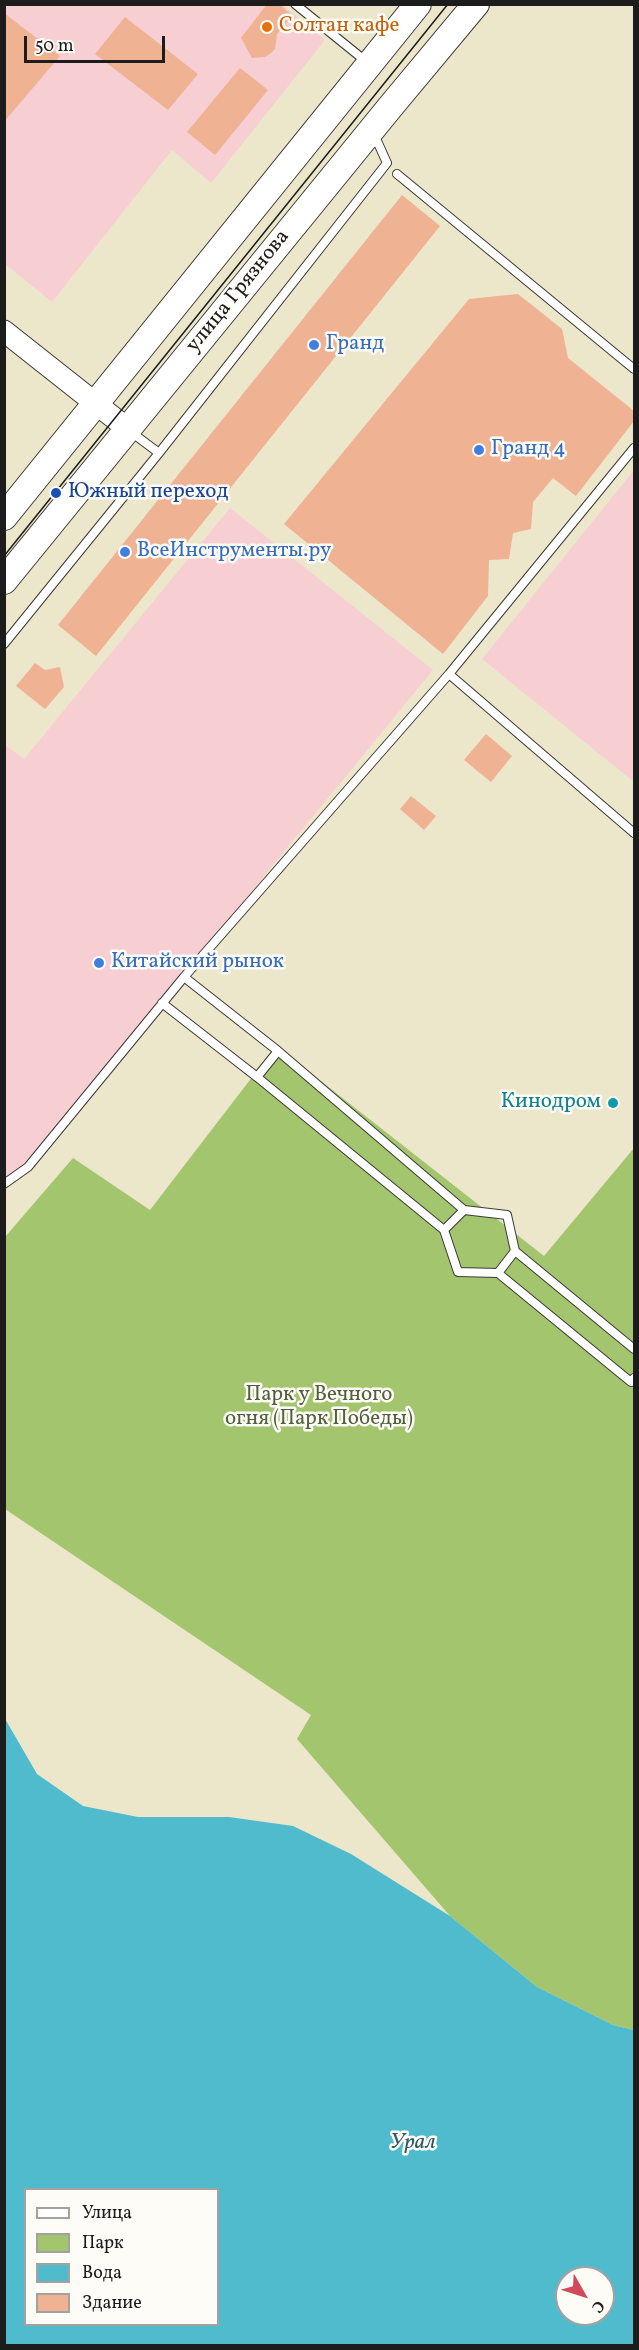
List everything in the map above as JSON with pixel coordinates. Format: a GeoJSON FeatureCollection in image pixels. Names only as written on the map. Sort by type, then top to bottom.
{"type":"FeatureCollection","features":[{"type":"Feature","properties":{"kind":"main road","name":"улица Грязнова"},"geometry":{"type":"LineString","coordinates":[[4,517],[418,4]]}},
{"type":"Feature","properties":{"kind":"main road","name":"улица Грязнова"},"geometry":{"type":"LineString","coordinates":[[4,581],[476,4]]}},
{"type":"Feature","properties":{"kind":"street"},"geometry":{"type":"LineString","coordinates":[[4,331],[128,429]]}},
{"type":"Feature","properties":{"kind":"lane"},"geometry":{"type":"LineString","coordinates":[[295,4],[370,65]]}},
{"type":"Feature","properties":{"kind":"lane"},"geometry":{"type":"LineString","coordinates":[[4,644],[159,453],[387,163],[372,129]]}},
{"type":"Feature","properties":{"kind":"lane"},"geometry":{"type":"LineString","coordinates":[[397,174],[634,369]]}},
{"type":"Feature","properties":{"kind":"lane"},"geometry":{"type":"LineString","coordinates":[[128,429],[159,453]]}},
{"type":"Feature","properties":{"kind":"lane"},"geometry":{"type":"LineString","coordinates":[[4,1184],[28,1167],[184,977],[449,674],[634,448]]}},
{"type":"Feature","properties":{"kind":"lane"},"geometry":{"type":"LineString","coordinates":[[449,674],[634,833]]}},
{"type":"Feature","properties":{"kind":"lane"},"geometry":{"type":"LineString","coordinates":[[184,977],[278,1051],[464,1210],[507,1215],[515,1251],[634,1348]]}},
{"type":"Feature","properties":{"kind":"lane"},"geometry":{"type":"LineString","coordinates":[[162,1003],[257,1077],[444,1230],[458,1272],[498,1273],[631,1382],[634,1378]]}},
{"type":"Feature","properties":{"kind":"lane"},"geometry":{"type":"LineString","coordinates":[[257,1077],[278,1051]]}},
{"type":"Feature","properties":{"kind":"lane"},"geometry":{"type":"LineString","coordinates":[[444,1230],[464,1210]]}},
{"type":"Feature","properties":{"kind":"lane"},"geometry":{"type":"LineString","coordinates":[[498,1273],[515,1251]]}},
{"type":"Feature","properties":{"kind":"shaded area"},"geometry":{"type":"Polygon","coordinates":[[[4,5],[283,5],[325,40],[211,183],[172,150],[52,302],[5,264],[4,5]]]}},
{"type":"Feature","properties":{"kind":"shaded area"},"geometry":{"type":"Polygon","coordinates":[[[634,470],[634,782],[482,659],[634,470]]]}},
{"type":"Feature","properties":{"kind":"shaded area","name":"Китайский рынок"},"geometry":{"type":"Polygon","coordinates":[[[230,508],[433,670],[26,1166],[6,1176],[4,744],[24,759],[230,508]]]}},
{"type":"Feature","properties":{"kind":"green space","name":"Парк у Вечного огня (Парк Победы)"},"geometry":{"type":"Polygon","coordinates":[[[276,1046],[544,1256],[634,1148],[634,2030],[613,2025],[537,1987],[450,1916],[297,1739],[311,1715],[5,1509],[5,1237],[73,1158],[150,1210],[276,1046]]]}},
{"type":"Feature","properties":{"kind":"water","name":"Урал"},"geometry":{"type":"Polygon","coordinates":[[[4,1717],[37,1774],[83,1806],[138,1817],[229,1817],[293,1826],[351,1854],[450,1916],[537,1987],[613,2025],[634,2030],[634,2345],[5,2345],[4,1717]]]}},
{"type":"Feature","properties":{"kind":"building","name":"Солтан кафе"},"geometry":{"type":"Polygon","coordinates":[[[267,4],[279,4],[292,15],[277,34],[275,49],[265,57],[252,58],[241,38],[267,4]]]}},
{"type":"Feature","properties":{"kind":"building"},"geometry":{"type":"Polygon","coordinates":[[[4,13],[60,56],[4,122],[4,13]]]}},
{"type":"Feature","properties":{"kind":"building"},"geometry":{"type":"Polygon","coordinates":[[[125,17],[198,74],[168,110],[95,54],[125,17]]]}},
{"type":"Feature","properties":{"kind":"building"},"geometry":{"type":"Polygon","coordinates":[[[240,68],[268,90],[215,155],[187,132],[240,68]]]}},
{"type":"Feature","properties":{"kind":"building","name":"Гранд"},"geometry":{"type":"Polygon","coordinates":[[[402,195],[440,226],[96,656],[58,625],[402,195]]]}},
{"type":"Feature","properties":{"kind":"building","name":"Гранд 4"},"geometry":{"type":"Polygon","coordinates":[[[518,294],[562,329],[568,358],[634,411],[634,421],[576,496],[553,478],[533,502],[531,529],[513,533],[509,559],[489,560],[488,596],[443,654],[284,524],[469,299],[518,294]]]}},
{"type":"Feature","properties":{"kind":"building"},"geometry":{"type":"Polygon","coordinates":[[[35,663],[45,670],[60,667],[64,687],[45,709],[16,686],[35,663]]]}},
{"type":"Feature","properties":{"kind":"building"},"geometry":{"type":"Polygon","coordinates":[[[486,734],[512,756],[491,782],[464,760],[486,734]]]}},
{"type":"Feature","properties":{"kind":"building"},"geometry":{"type":"Polygon","coordinates":[[[411,796],[436,816],[424,830],[400,809],[411,796]]]}},
{"type":"Feature","properties":{"kind":"tram line"},"geometry":{"type":"LineString","coordinates":[[4,556],[448,4]]}},
{"type":"Feature","properties":{"kind":"place","name":"Солтан кафе"},"geometry":{"type":"Point","coordinates":[267,27]}},
{"type":"Feature","properties":{"kind":"place","name":"Гранд"},"geometry":{"type":"Point","coordinates":[314,345]}},
{"type":"Feature","properties":{"kind":"place","name":"Гранд 4"},"geometry":{"type":"Point","coordinates":[479,450]}},
{"type":"Feature","properties":{"kind":"place","name":"Южный переход"},"geometry":{"type":"Point","coordinates":[56,493]}},
{"type":"Feature","properties":{"kind":"place","name":"ВсеИнструменты.ру"},"geometry":{"type":"Point","coordinates":[125,552]}},
{"type":"Feature","properties":{"kind":"place","name":"Китайский рынок"},"geometry":{"type":"Point","coordinates":[99,963]}},
{"type":"Feature","properties":{"kind":"place","name":"Кинодром"},"geometry":{"type":"Point","coordinates":[613,1103]}}]}
